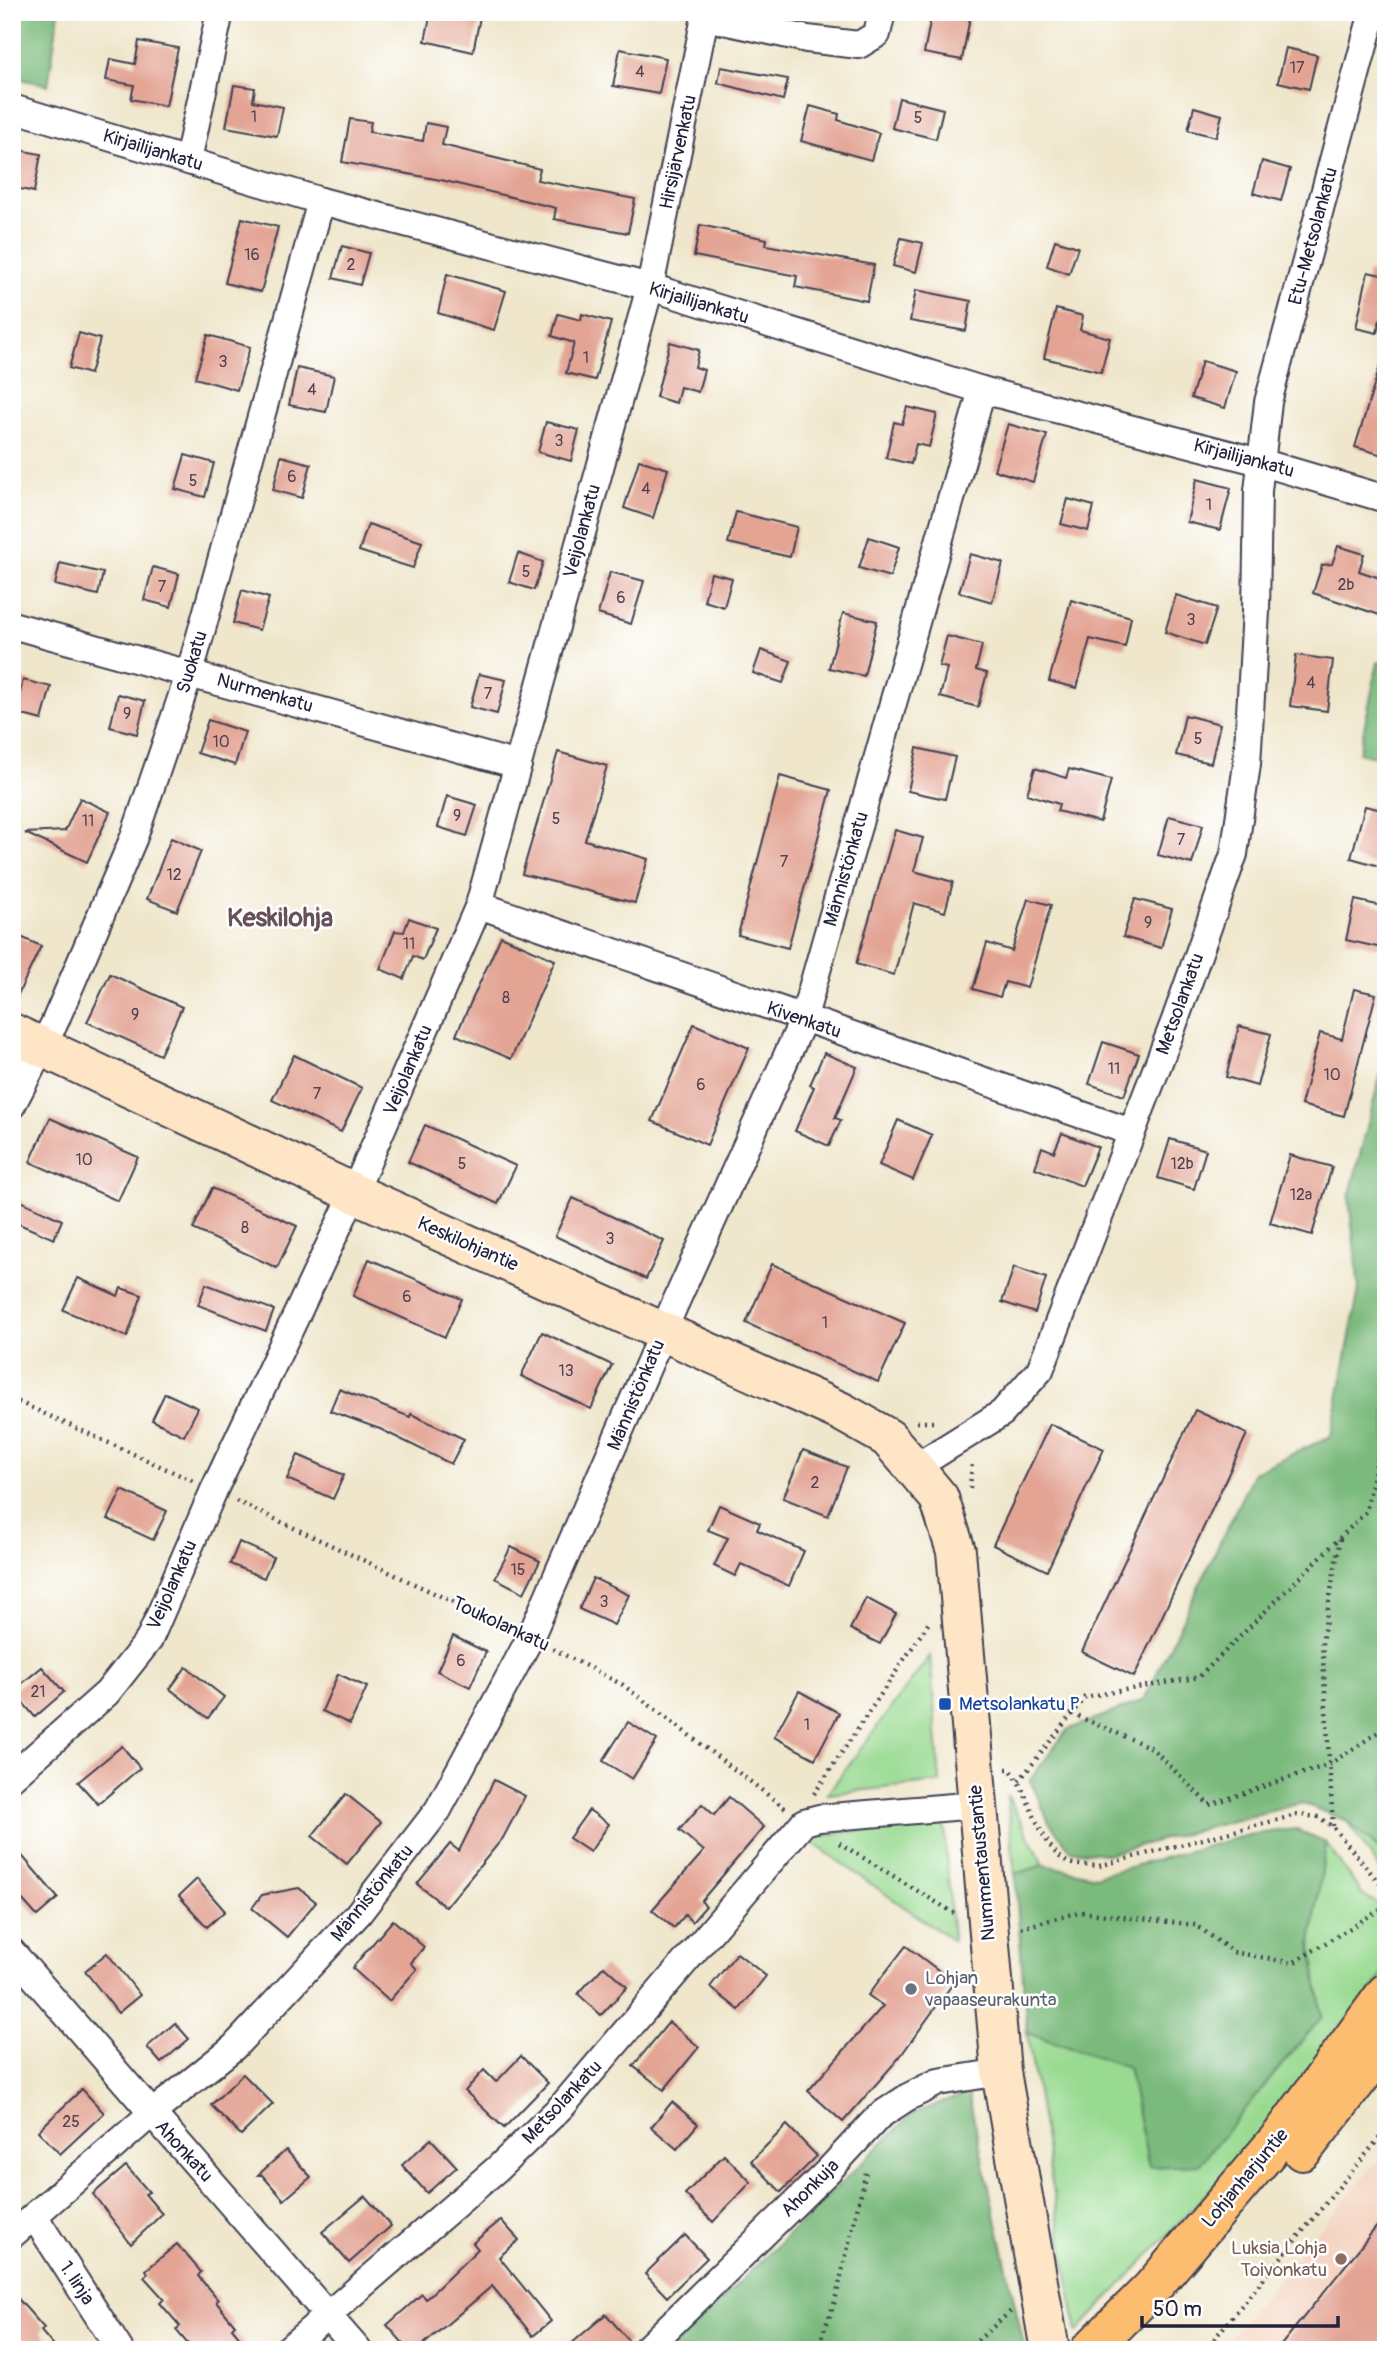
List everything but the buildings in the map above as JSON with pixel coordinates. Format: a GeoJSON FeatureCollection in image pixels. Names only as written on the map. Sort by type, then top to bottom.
{"type":"FeatureCollection","features":[{"type":"Feature","properties":{"kind":"highway","name":"Lohjanharjuntie"},"geometry":{"type":"LineString","coordinates":[[1122,2350],[1386,1993]]}},
{"type":"Feature","properties":{"kind":"highway","name":"Lohjanharjuntie"},"geometry":{"type":"LineString","coordinates":[[1090,2350],[1155,2302],[1293,2162],[1386,2043]]}},
{"type":"Feature","properties":{"kind":"street"},"geometry":{"type":"LineString","coordinates":[[188,160],[220,12]]}},
{"type":"Feature","properties":{"kind":"street","name":"Hirsijärvenkatu"},"geometry":{"type":"LineString","coordinates":[[650,287],[706,15],[807,39],[859,46],[877,34],[882,12]]}},
{"type":"Feature","properties":{"kind":"street","name":"Etu-Metsolankatu"},"geometry":{"type":"LineString","coordinates":[[1260,462],[1268,402],[1373,12]]}},
{"type":"Feature","properties":{"kind":"street","name":"Kirjailijankatu"},"geometry":{"type":"LineString","coordinates":[[12,107],[321,201],[650,287],[982,390],[1260,462],[1386,499]]}},
{"type":"Feature","properties":{"kind":"street","name":"Suokatu"},"geometry":{"type":"LineString","coordinates":[[12,1105],[27,1039],[134,837],[190,672],[321,201]]}},
{"type":"Feature","properties":{"kind":"street","name":"Veijolankatu"},"geometry":{"type":"LineString","coordinates":[[12,1777],[107,1693],[149,1640],[214,1490],[354,1193],[479,905],[650,287]]}},
{"type":"Feature","properties":{"kind":"street","name":"Männistönkatu"},"geometry":{"type":"LineString","coordinates":[[12,2235],[151,2114],[234,2048],[358,1914],[438,1810],[530,1638],[803,1020],[982,390]]}},
{"type":"Feature","properties":{"kind":"street","name":"Metsolankatu"},"geometry":{"type":"LineString","coordinates":[[914,1468],[1002,1413],[1040,1370],[1174,1023],[1234,854],[1247,764],[1260,462]]}},
{"type":"Feature","properties":{"kind":"street","name":"Nurmenkatu"},"geometry":{"type":"LineString","coordinates":[[12,625],[190,672],[518,765]]}},
{"type":"Feature","properties":{"kind":"street","name":"Kivenkatu"},"geometry":{"type":"LineString","coordinates":[[479,905],[1131,1132]]}},
{"type":"Feature","properties":{"kind":"street","name":"Keskilohjantie"},"geometry":{"type":"LineString","coordinates":[[27,1039],[354,1193],[842,1412],[888,1438],[914,1468]]}},
{"type":"Feature","properties":{"kind":"street","name":"Nummentaustantie"},"geometry":{"type":"LineString","coordinates":[[914,1468],[939,1498],[956,1551],[1001,2072],[1050,2350]]}},
{"type":"Feature","properties":{"kind":"street"},"geometry":{"type":"LineString","coordinates":[[800,1819],[977,1805]]}},
{"type":"Feature","properties":{"kind":"street","name":"Metsolankatu"},"geometry":{"type":"LineString","coordinates":[[286,2350],[498,2168],[563,2105],[800,1819]]}},
{"type":"Feature","properties":{"kind":"street","name":"Ahonkatu"},"geometry":{"type":"LineString","coordinates":[[12,1952],[358,2350]]}},
{"type":"Feature","properties":{"kind":"street","name":"Ahonkuja"},"geometry":{"type":"LineString","coordinates":[[645,2350],[828,2171],[879,2116],[938,2082],[1001,2072]]}},
{"type":"Feature","properties":{"kind":"street","name":"1. linja"},"geometry":{"type":"LineString","coordinates":[[34,2216],[120,2350]]}},
{"type":"Feature","properties":{"kind":"path","name":"Toukolankatu"},"geometry":{"type":"LineString","coordinates":[[12,1399],[214,1490],[530,1638],[623,1685],[800,1819],[961,1917]]}},
{"type":"Feature","properties":{"kind":"path"},"geometry":{"type":"LineString","coordinates":[[1019,1781],[1085,1697],[1199,1677],[1340,1539],[1366,1512],[1386,1416]]}},
{"type":"Feature","properties":{"kind":"path"},"geometry":{"type":"LineString","coordinates":[[1334,1827],[1322,1642],[1340,1539]]}},
{"type":"Feature","properties":{"kind":"path"},"geometry":{"type":"LineString","coordinates":[[800,1819],[931,1620]]}},
{"type":"Feature","properties":{"kind":"path"},"geometry":{"type":"LineString","coordinates":[[1072,1714],[1152,1748],[1209,1805],[1330,1764],[1386,1727]]}},
{"type":"Feature","properties":{"kind":"path"},"geometry":{"type":"LineString","coordinates":[[998,1769],[1010,1769],[1019,1781],[1052,1850],[1069,1863],[1099,1866],[1296,1815],[1318,1817],[1334,1827],[1386,1891]]}},
{"type":"Feature","properties":{"kind":"path"},"geometry":{"type":"LineString","coordinates":[[1010,1931],[1079,1912],[1183,1923],[1196,1925],[1233,1952],[1293,1964],[1386,1906]]}},
{"type":"Feature","properties":{"kind":"path"},"geometry":{"type":"LineString","coordinates":[[817,2350],[835,2301],[879,2116]]}},
{"type":"Feature","properties":{"kind":"path"},"geometry":{"type":"LineString","coordinates":[[1205,2350],[1386,2130]]}},
{"type":"Feature","properties":{"kind":"path"},"geometry":{"type":"LineString","coordinates":[[967,2350],[1039,2286]]}},
{"type":"Feature","properties":{"kind":"shaded area","name":"Luksia Lohja Toivonkatu"},"geometry":{"type":"Polygon","coordinates":[[[1386,2153],[1386,2350],[1219,2350],[1372,2167],[1386,2153]]]}},
{"type":"Feature","properties":{"kind":"green space"},"geometry":{"type":"Polygon","coordinates":[[[12,12],[59,12],[48,85],[12,77],[12,12]]]}},
{"type":"Feature","properties":{"kind":"green space"},"geometry":{"type":"Polygon","coordinates":[[[1378,662],[1386,663],[1386,758],[1359,753],[1378,662]]]}},
{"type":"Feature","properties":{"kind":"green space"},"geometry":{"type":"Polygon","coordinates":[[[1386,1053],[1386,1855],[1347,1821],[1302,1803],[1106,1854],[1071,1850],[1049,1822],[1030,1780],[1067,1730],[1144,1700],[1254,1472],[1331,1436],[1359,1289],[1349,1198],[1386,1053]]]}},
{"type":"Feature","properties":{"kind":"green space"},"geometry":{"type":"Polygon","coordinates":[[[930,1656],[940,1782],[827,1794],[930,1656]]]}},
{"type":"Feature","properties":{"kind":"green space"},"geometry":{"type":"Polygon","coordinates":[[[1007,1795],[1044,1865],[1015,1874],[1007,1795]]]}},
{"type":"Feature","properties":{"kind":"green space"},"geometry":{"type":"Polygon","coordinates":[[[1347,1821],[1386,1855],[1386,1874],[1379,1868],[1347,1821]]]}},
{"type":"Feature","properties":{"kind":"green space"},"geometry":{"type":"Polygon","coordinates":[[[944,1825],[953,1941],[807,1839],[842,1832],[944,1825]]]}},
{"type":"Feature","properties":{"kind":"green space"},"geometry":{"type":"Polygon","coordinates":[[[1294,1829],[1326,1843],[1311,1943],[1322,2017],[1199,2165],[1149,2167],[1128,2067],[1027,2033],[1015,1874],[1044,1865],[1097,1876],[1248,1835],[1294,1829]]]}},
{"type":"Feature","properties":{"kind":"green space"},"geometry":{"type":"Polygon","coordinates":[[[1326,1843],[1362,1894],[1386,1909],[1386,1970],[1326,2055],[1235,2163],[1077,2332],[1027,2033],[1128,2067],[1149,2167],[1322,2017],[1311,1943],[1326,1843]]]}},
{"type":"Feature","properties":{"kind":"green space"},"geometry":{"type":"Polygon","coordinates":[[[968,2093],[1025,2350],[670,2350],[912,2114],[968,2093]]]}},
{"type":"Feature","properties":{"kind":"place","name":"Metsolankatu P"},"geometry":{"type":"Point","coordinates":[945,1704]}},
{"type":"Feature","properties":{"kind":"place","name":"Lohjan vapaaseurakunta"},"geometry":{"type":"Point","coordinates":[911,1989]}},
{"type":"Feature","properties":{"kind":"place","name":"Luksia Lohja Toivonkatu"},"geometry":{"type":"Point","coordinates":[1341,2259]}},
{"type":"Feature","properties":{"kind":"district","name":"Keskilohja"},"geometry":{"type":"Point","coordinates":[280,918]}}]}
